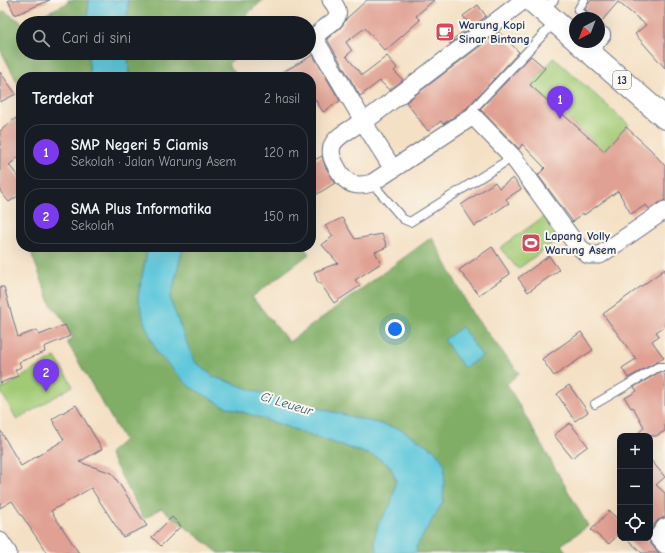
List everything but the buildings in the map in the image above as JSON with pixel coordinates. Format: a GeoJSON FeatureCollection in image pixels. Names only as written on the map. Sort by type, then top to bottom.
{"type":"FeatureCollection","features":[{"type":"Feature","properties":{"kind":"highway"},"geometry":{"type":"LineString","coordinates":[[540,5],[569,33]]}},
{"type":"Feature","properties":{"kind":"highway","name":"13"},"geometry":{"type":"LineString","coordinates":[[585,48],[665,118]]}},
{"type":"Feature","properties":{"kind":"street"},"geometry":{"type":"LineString","coordinates":[[331,0],[338,8],[339,14],[335,20],[316,35],[316,41],[360,114],[362,120],[393,169]]}},
{"type":"Feature","properties":{"kind":"street"},"geometry":{"type":"LineString","coordinates":[[540,5],[368,119],[362,120],[335,141],[332,146],[332,158],[342,177],[347,182],[363,186],[372,183],[474,116],[512,156],[575,243],[588,255],[600,255],[665,210]]}},
{"type":"Feature","properties":{"kind":"street"},"geometry":{"type":"LineString","coordinates":[[665,528],[658,537],[665,545]]}},
{"type":"Feature","properties":{"kind":"street"},"geometry":{"type":"LineString","coordinates":[[0,541],[8,553]]}},
{"type":"Feature","properties":{"kind":"lane"},"geometry":{"type":"LineString","coordinates":[[580,12],[578,10],[584,0]]}},
{"type":"Feature","properties":{"kind":"lane"},"geometry":{"type":"LineString","coordinates":[[474,116],[472,110],[540,5]]}},
{"type":"Feature","properties":{"kind":"lane"},"geometry":{"type":"LineString","coordinates":[[372,183],[403,219],[410,222],[512,156]]}},
{"type":"Feature","properties":{"kind":"lane"},"geometry":{"type":"LineString","coordinates":[[594,404],[658,367],[665,367]]}},
{"type":"Feature","properties":{"kind":"green space"},"geometry":{"type":"Polygon","coordinates":[[[68,0],[89,0],[88,16],[39,16],[68,3],[68,0]]]}},
{"type":"Feature","properties":{"kind":"green space"},"geometry":{"type":"Polygon","coordinates":[[[128,0],[263,0],[245,16],[127,16],[128,0]]]}},
{"type":"Feature","properties":{"kind":"green space"},"geometry":{"type":"Polygon","coordinates":[[[4,11],[16,19],[16,60],[89,60],[90,72],[16,72],[16,79],[0,49],[0,14],[4,11]]]}},
{"type":"Feature","properties":{"kind":"green space"},"geometry":{"type":"Polygon","coordinates":[[[554,58],[629,125],[604,151],[530,85],[554,58]]]}},
{"type":"Feature","properties":{"kind":"green space"},"geometry":{"type":"Polygon","coordinates":[[[128,60],[232,60],[228,64],[234,72],[129,72],[128,60]]]}},
{"type":"Feature","properties":{"kind":"green space","name":"Lapang Volly Warung Asem"},"geometry":{"type":"Polygon","coordinates":[[[546,215],[561,237],[518,269],[500,248],[546,215]]]}},
{"type":"Feature","properties":{"kind":"green space"},"geometry":{"type":"Polygon","coordinates":[[[432,237],[472,313],[519,373],[507,384],[588,526],[561,545],[567,553],[417,553],[416,547],[443,502],[400,429],[270,396],[214,377],[194,361],[170,300],[182,252],[308,252],[309,254],[252,297],[289,342],[432,237]]]}},
{"type":"Feature","properties":{"kind":"green space"},"geometry":{"type":"Polygon","coordinates":[[[31,252],[147,252],[138,297],[222,405],[376,457],[390,466],[396,480],[391,504],[378,524],[374,541],[378,553],[219,553],[161,508],[144,519],[109,453],[124,440],[67,342],[73,338],[63,319],[51,305],[31,252]]]}},
{"type":"Feature","properties":{"kind":"green space"},"geometry":{"type":"Polygon","coordinates":[[[55,357],[73,386],[17,420],[0,390],[55,357]]]}},
{"type":"Feature","properties":{"kind":"water"},"geometry":{"type":"Polygon","coordinates":[[[89,0],[128,0],[127,16],[88,16],[89,0]]]}},
{"type":"Feature","properties":{"kind":"water"},"geometry":{"type":"Polygon","coordinates":[[[89,60],[128,60],[129,72],[90,72],[89,60]]]}},
{"type":"Feature","properties":{"kind":"water","name":"Ci Leueur"},"geometry":{"type":"Polygon","coordinates":[[[147,252],[182,252],[170,300],[194,361],[214,377],[270,396],[400,429],[435,450],[445,465],[443,502],[416,547],[417,553],[378,553],[374,541],[378,524],[391,504],[396,480],[390,466],[376,457],[222,405],[190,387],[157,353],[145,324],[138,297],[147,252]]]}},
{"type":"Feature","properties":{"kind":"water"},"geometry":{"type":"Polygon","coordinates":[[[462,327],[482,356],[464,368],[444,340],[462,327]]]}},
{"type":"Feature","properties":{"kind":"place","name":"Warung Kopi Sinar Bintang"},"geometry":{"type":"Point","coordinates":[445,32]}},
{"type":"Feature","properties":{"kind":"place","name":"SMP Negeri 5 Ciamis"},"geometry":{"type":"Point","coordinates":[560,119]}},
{"type":"Feature","properties":{"kind":"place","name":"Lapang Volly Warung Asem"},"geometry":{"type":"Point","coordinates":[531,243]}},
{"type":"Feature","properties":{"kind":"place","name":"SMA Plus Informatika"},"geometry":{"type":"Point","coordinates":[46,392]}}]}
